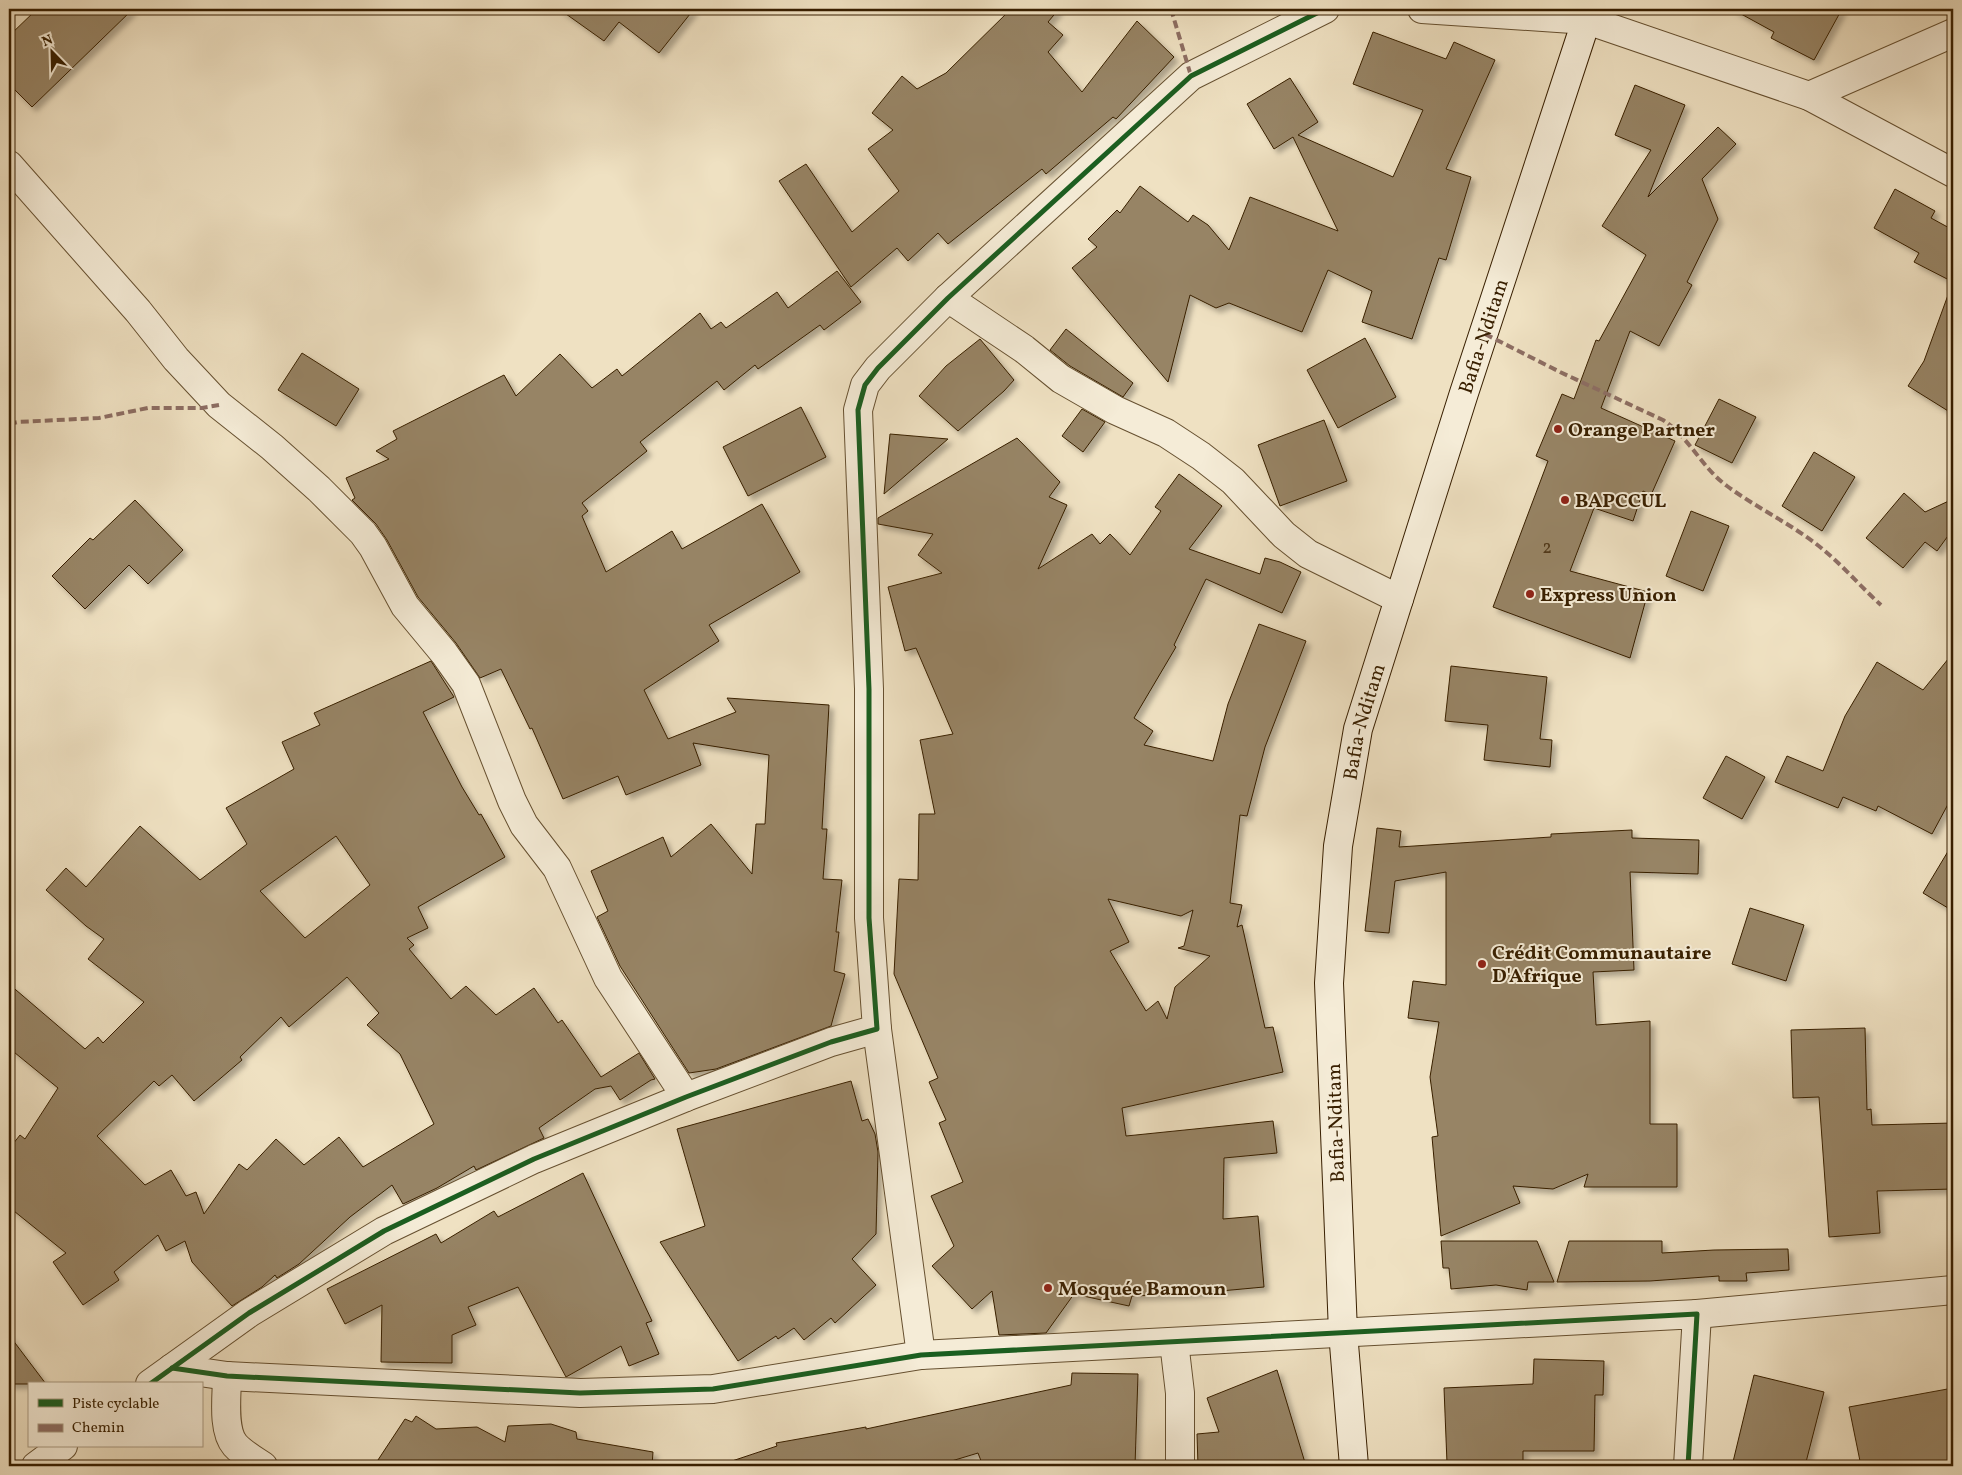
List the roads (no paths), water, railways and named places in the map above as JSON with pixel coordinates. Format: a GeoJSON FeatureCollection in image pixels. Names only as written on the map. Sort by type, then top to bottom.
{"type":"FeatureCollection","features":[{"type":"Feature","properties":{"kind":"street"},"geometry":{"type":"LineString","coordinates":[[922,1355],[877,1029],[869,918],[869,689],[858,410],[866,385],[878,368],[948,298],[1191,76],[1325,9]]}},
{"type":"Feature","properties":{"kind":"street"},"geometry":{"type":"LineString","coordinates":[[1422,9],[1588,14],[1809,96],[1953,173]]}},
{"type":"Feature","properties":{"kind":"street","name":"Bafia-Nditam"},"geometry":{"type":"LineString","coordinates":[[1354,1466],[1343,1332],[1329,983],[1338,846],[1358,729],[1464,393],[1588,14]]}},
{"type":"Feature","properties":{"kind":"street"},"geometry":{"type":"LineString","coordinates":[[1809,96],[1953,33]]}},
{"type":"Feature","properties":{"kind":"street"},"geometry":{"type":"LineString","coordinates":[[9,165],[138,311],[176,359],[219,405],[272,447],[363,533],[373,547],[404,606],[444,653],[466,684],[512,801],[524,825],[557,868],[608,978],[686,1097]]}},
{"type":"Feature","properties":{"kind":"street"},"geometry":{"type":"LineString","coordinates":[[948,298],[1024,349],[1061,379],[1115,410],[1166,433],[1201,456],[1233,481],[1284,535],[1308,554],[1399,599]]}},
{"type":"Feature","properties":{"kind":"street"},"geometry":{"type":"LineString","coordinates":[[153,1382],[249,1313],[384,1231],[534,1159],[686,1097],[831,1042],[877,1029]]}},
{"type":"Feature","properties":{"kind":"street"},"geometry":{"type":"LineString","coordinates":[[172,1368],[227,1376],[580,1393],[704,1390],[922,1355],[1697,1314],[1953,1290]]}},
{"type":"Feature","properties":{"kind":"street"},"geometry":{"type":"LineString","coordinates":[[1688,1466],[1697,1314]]}},
{"type":"Feature","properties":{"kind":"street"},"geometry":{"type":"LineString","coordinates":[[1174,1342],[1180,1393],[1180,1466]]}},
{"type":"Feature","properties":{"kind":"street"},"geometry":{"type":"LineString","coordinates":[[227,1376],[227,1429],[231,1440],[236,1447],[263,1466]]}},
{"type":"Feature","properties":{"kind":"street"},"geometry":{"type":"LineString","coordinates":[[36,1466],[60,1448]]}},
{"type":"Feature","properties":{"kind":"place","name":"Orange Partner"},"geometry":{"type":"Point","coordinates":[1558,429]}},
{"type":"Feature","properties":{"kind":"place","name":"BAPCCUL"},"geometry":{"type":"Point","coordinates":[1565,500]}},
{"type":"Feature","properties":{"kind":"place","name":"Express Union"},"geometry":{"type":"Point","coordinates":[1530,594]}},
{"type":"Feature","properties":{"kind":"place","name":"Crédit Communautaire D'Afrique"},"geometry":{"type":"Point","coordinates":[1482,964]}},
{"type":"Feature","properties":{"kind":"place","name":"Mosquée Bamoun"},"geometry":{"type":"Point","coordinates":[1048,1288]}}]}
